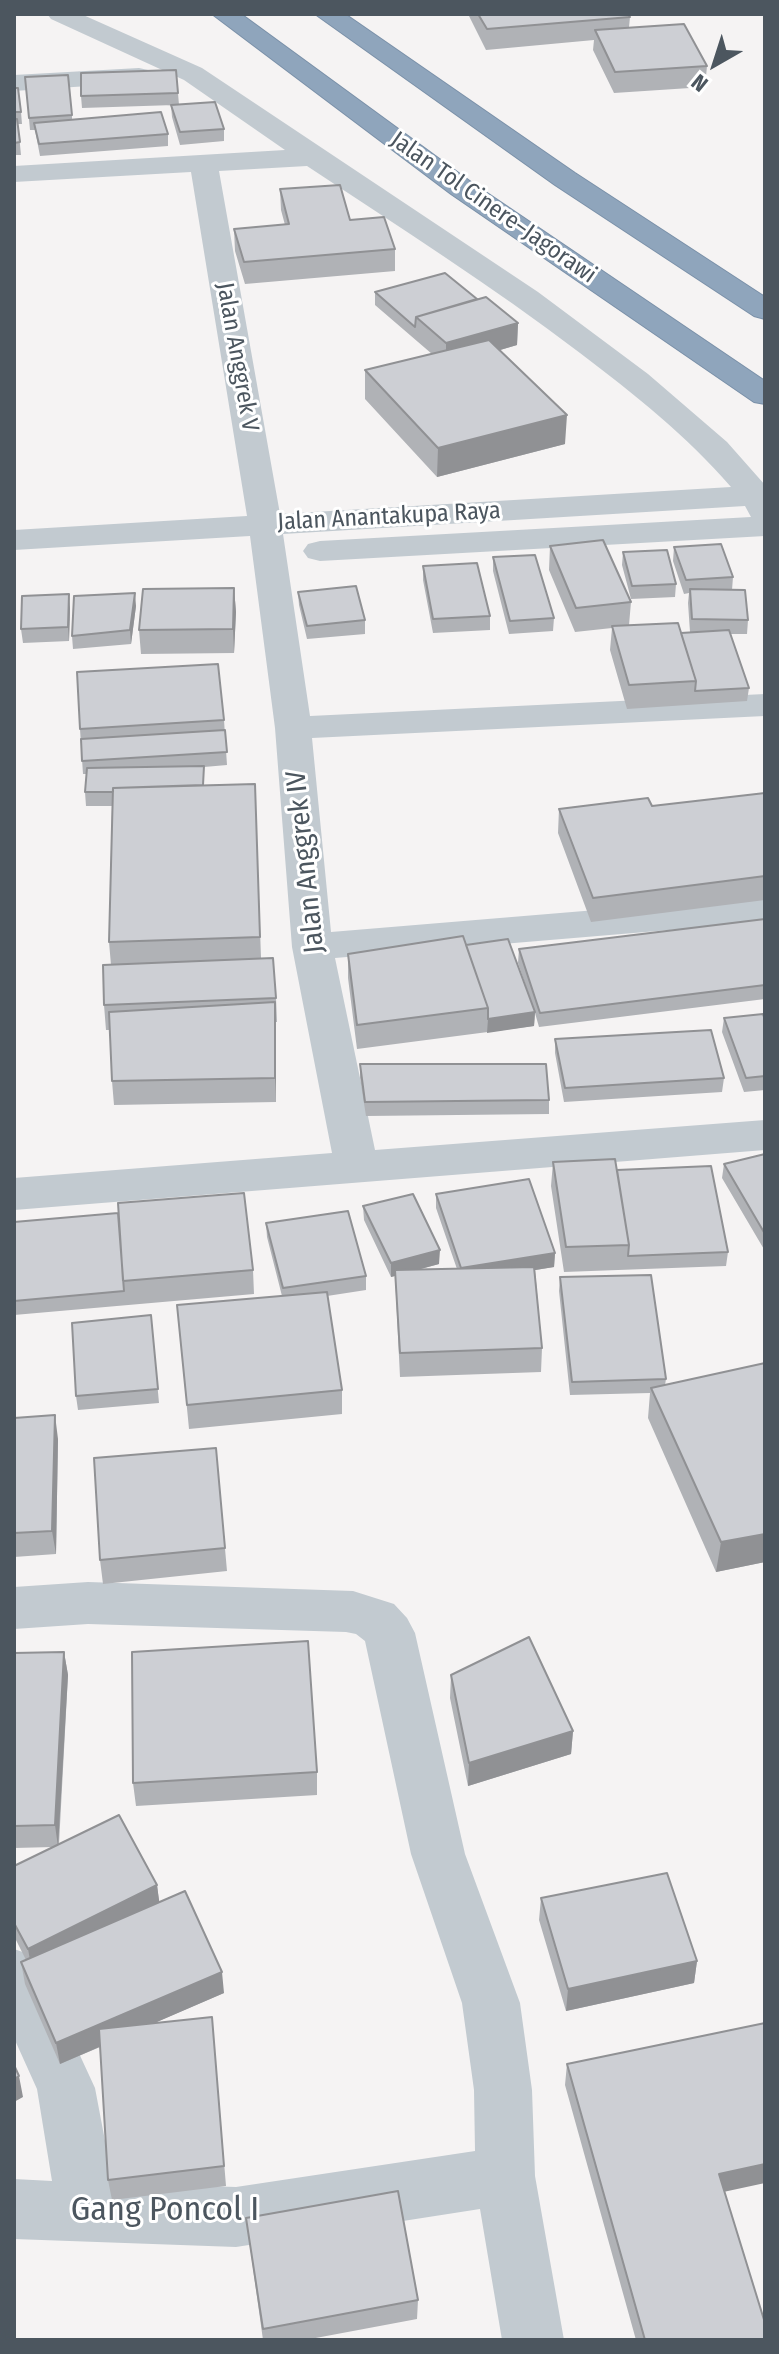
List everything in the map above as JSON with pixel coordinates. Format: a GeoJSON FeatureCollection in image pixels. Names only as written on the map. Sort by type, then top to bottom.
{"type":"FeatureCollection","features":[{"type":"Feature","properties":{"kind":"highway","name":"Jalan Tol Cinere–Jagorawi"},"geometry":{"type":"LineString","coordinates":[[225,14],[461,188],[765,395]]}},
{"type":"Feature","properties":{"kind":"highway"},"geometry":{"type":"LineString","coordinates":[[328,14],[565,179],[765,310]]}},
{"type":"Feature","properties":{"kind":"highway"},"geometry":{"type":"LineString","coordinates":[[348,14],[398,60]]}},
{"type":"Feature","properties":{"kind":"street"},"geometry":{"type":"LineString","coordinates":[[60,14],[193,74],[527,298],[637,381],[716,449],[763,507]]}},
{"type":"Feature","properties":{"kind":"street"},"geometry":{"type":"LineString","coordinates":[[14,83],[193,74]]}},
{"type":"Feature","properties":{"kind":"street"},"geometry":{"type":"LineString","coordinates":[[14,174],[313,157]]}},
{"type":"Feature","properties":{"kind":"street","name":"Jalan Anggrek V"},"geometry":{"type":"LineString","coordinates":[[203,161],[267,539]]}},
{"type":"Feature","properties":{"kind":"street","name":"Jalan Anantakupa Raya"},"geometry":{"type":"LineString","coordinates":[[14,570],[267,539],[763,507]]}},
{"type":"Feature","properties":{"kind":"street","name":"Jalan Anantakupa Raya"},"geometry":{"type":"LineString","coordinates":[[14,540],[267,539]]}},
{"type":"Feature","properties":{"kind":"street","name":"Jalan Anggrek IV"},"geometry":{"type":"LineString","coordinates":[[267,539],[293,728],[312,947],[357,1168]]}},
{"type":"Feature","properties":{"kind":"street"},"geometry":{"type":"LineString","coordinates":[[293,728],[765,705]]}},
{"type":"Feature","properties":{"kind":"street"},"geometry":{"type":"LineString","coordinates":[[312,947],[765,909]]}},
{"type":"Feature","properties":{"kind":"street"},"geometry":{"type":"LineString","coordinates":[[14,1194],[765,1135]]}},
{"type":"Feature","properties":{"kind":"street"},"geometry":{"type":"LineString","coordinates":[[14,1608],[88,1603],[346,1611],[366,1613],[382,1622],[389,1633],[438,1854],[491,2003],[503,2090],[505,2176],[533,2340]]}},
{"type":"Feature","properties":{"kind":"street"},"geometry":{"type":"LineString","coordinates":[[14,1975],[66,2088],[88,2212]]}},
{"type":"Feature","properties":{"kind":"street","name":"Gang Poncol I"},"geometry":{"type":"LineString","coordinates":[[14,2209],[236,2217],[505,2176]]}},
{"type":"Feature","properties":{"kind":"building"},"geometry":{"type":"Polygon","coordinates":[[[478,14],[628,14],[630,17],[487,29],[478,14]]]}},
{"type":"Feature","properties":{"kind":"building"},"geometry":{"type":"Polygon","coordinates":[[[684,24],[707,66],[615,72],[595,30],[684,24]]]}},
{"type":"Feature","properties":{"kind":"building"},"geometry":{"type":"Polygon","coordinates":[[[176,70],[178,93],[81,96],[81,73],[176,70]]]}},
{"type":"Feature","properties":{"kind":"building"},"geometry":{"type":"Polygon","coordinates":[[[68,75],[72,115],[29,118],[25,77],[68,75]]]}},
{"type":"Feature","properties":{"kind":"building"},"geometry":{"type":"Polygon","coordinates":[[[14,88],[18,88],[21,112],[14,112],[14,88]]]}},
{"type":"Feature","properties":{"kind":"building"},"geometry":{"type":"Polygon","coordinates":[[[215,102],[224,129],[180,132],[171,105],[215,102]]]}},
{"type":"Feature","properties":{"kind":"building"},"geometry":{"type":"Polygon","coordinates":[[[161,112],[168,134],[39,144],[34,123],[161,112]]]}},
{"type":"Feature","properties":{"kind":"building"},"geometry":{"type":"Polygon","coordinates":[[[14,119],[17,119],[20,142],[14,143],[14,119]]]}},
{"type":"Feature","properties":{"kind":"building"},"geometry":{"type":"Polygon","coordinates":[[[340,185],[350,220],[384,217],[395,249],[244,262],[234,229],[289,224],[280,189],[340,185]]]}},
{"type":"Feature","properties":{"kind":"building"},"geometry":{"type":"Polygon","coordinates":[[[445,273],[477,299],[416,317],[415,327],[375,292],[445,273]]]}},
{"type":"Feature","properties":{"kind":"building"},"geometry":{"type":"Polygon","coordinates":[[[486,297],[518,323],[446,343],[416,317],[486,297]]]}},
{"type":"Feature","properties":{"kind":"building"},"geometry":{"type":"Polygon","coordinates":[[[489,340],[567,415],[438,448],[365,370],[489,340]]]}},
{"type":"Feature","properties":{"kind":"building"},"geometry":{"type":"Polygon","coordinates":[[[603,540],[631,602],[576,608],[550,546],[603,540]]]}},
{"type":"Feature","properties":{"kind":"building"},"geometry":{"type":"Polygon","coordinates":[[[721,544],[733,577],[686,580],[674,547],[721,544]]]}},
{"type":"Feature","properties":{"kind":"building"},"geometry":{"type":"Polygon","coordinates":[[[667,550],[676,584],[632,586],[623,552],[667,550]]]}},
{"type":"Feature","properties":{"kind":"building"},"geometry":{"type":"Polygon","coordinates":[[[535,555],[554,618],[510,621],[493,557],[535,555]]]}},
{"type":"Feature","properties":{"kind":"building"},"geometry":{"type":"Polygon","coordinates":[[[477,563],[490,616],[433,619],[423,566],[477,563]]]}},
{"type":"Feature","properties":{"kind":"building"},"geometry":{"type":"Polygon","coordinates":[[[356,586],[365,620],[307,626],[298,592],[356,586]]]}},
{"type":"Feature","properties":{"kind":"building"},"geometry":{"type":"Polygon","coordinates":[[[234,588],[233,629],[139,630],[143,589],[234,588]]]}},
{"type":"Feature","properties":{"kind":"building"},"geometry":{"type":"Polygon","coordinates":[[[690,589],[745,590],[748,620],[692,619],[690,589]]]}},
{"type":"Feature","properties":{"kind":"building"},"geometry":{"type":"Polygon","coordinates":[[[135,593],[130,630],[72,636],[74,596],[135,593]]]}},
{"type":"Feature","properties":{"kind":"building"},"geometry":{"type":"Polygon","coordinates":[[[69,594],[68,627],[21,629],[22,596],[69,594]]]}},
{"type":"Feature","properties":{"kind":"building"},"geometry":{"type":"Polygon","coordinates":[[[678,623],[696,681],[629,685],[612,626],[678,623]]]}},
{"type":"Feature","properties":{"kind":"building"},"geometry":{"type":"Polygon","coordinates":[[[729,630],[749,688],[695,691],[696,681],[681,633],[729,630]]]}},
{"type":"Feature","properties":{"kind":"building"},"geometry":{"type":"Polygon","coordinates":[[[218,664],[224,720],[80,729],[77,672],[218,664]]]}},
{"type":"Feature","properties":{"kind":"building"},"geometry":{"type":"Polygon","coordinates":[[[225,730],[227,752],[82,761],[81,739],[225,730]]]}},
{"type":"Feature","properties":{"kind":"building"},"geometry":{"type":"Polygon","coordinates":[[[204,766],[203,785],[85,792],[87,768],[204,766]]]}},
{"type":"Feature","properties":{"kind":"building"},"geometry":{"type":"Polygon","coordinates":[[[255,784],[260,937],[109,942],[113,788],[255,784]]]}},
{"type":"Feature","properties":{"kind":"building"},"geometry":{"type":"Polygon","coordinates":[[[765,793],[765,876],[593,898],[559,809],[648,798],[652,806],[765,793]]]}},
{"type":"Feature","properties":{"kind":"building"},"geometry":{"type":"Polygon","coordinates":[[[765,919],[765,985],[540,1013],[519,949],[765,919]]]}},
{"type":"Feature","properties":{"kind":"building"},"geometry":{"type":"Polygon","coordinates":[[[463,936],[488,1008],[357,1025],[348,954],[463,936]]]}},
{"type":"Feature","properties":{"kind":"building"},"geometry":{"type":"Polygon","coordinates":[[[508,939],[535,1012],[488,1019],[488,1008],[466,945],[508,939]]]}},
{"type":"Feature","properties":{"kind":"building"},"geometry":{"type":"Polygon","coordinates":[[[273,958],[276,998],[104,1005],[103,965],[273,958]]]}},
{"type":"Feature","properties":{"kind":"building"},"geometry":{"type":"Polygon","coordinates":[[[275,1002],[275,1078],[112,1081],[109,1012],[275,1002]]]}},
{"type":"Feature","properties":{"kind":"building"},"geometry":{"type":"Polygon","coordinates":[[[763,1014],[765,1076],[746,1078],[724,1018],[763,1014]]]}},
{"type":"Feature","properties":{"kind":"building"},"geometry":{"type":"Polygon","coordinates":[[[711,1030],[724,1078],[565,1088],[555,1039],[711,1030]]]}},
{"type":"Feature","properties":{"kind":"building"},"geometry":{"type":"Polygon","coordinates":[[[360,1064],[546,1064],[549,1100],[365,1102],[360,1064]]]}},
{"type":"Feature","properties":{"kind":"building"},"geometry":{"type":"Polygon","coordinates":[[[765,1154],[765,1234],[724,1164],[765,1154]]]}},
{"type":"Feature","properties":{"kind":"building"},"geometry":{"type":"Polygon","coordinates":[[[615,1159],[629,1245],[566,1247],[553,1162],[615,1159]]]}},
{"type":"Feature","properties":{"kind":"building"},"geometry":{"type":"Polygon","coordinates":[[[711,1166],[728,1252],[628,1256],[617,1170],[711,1166]]]}},
{"type":"Feature","properties":{"kind":"building"},"geometry":{"type":"Polygon","coordinates":[[[529,1179],[555,1253],[461,1268],[436,1194],[529,1179]]]}},
{"type":"Feature","properties":{"kind":"building"},"geometry":{"type":"Polygon","coordinates":[[[244,1193],[253,1270],[123,1281],[118,1203],[244,1193]]]}},
{"type":"Feature","properties":{"kind":"building"},"geometry":{"type":"Polygon","coordinates":[[[413,1194],[440,1250],[391,1263],[363,1206],[413,1194]]]}},
{"type":"Feature","properties":{"kind":"building"},"geometry":{"type":"Polygon","coordinates":[[[348,1211],[366,1276],[283,1288],[266,1223],[348,1211]]]}},
{"type":"Feature","properties":{"kind":"building"},"geometry":{"type":"Polygon","coordinates":[[[118,1213],[124,1291],[14,1301],[14,1222],[118,1213]]]}},
{"type":"Feature","properties":{"kind":"building"},"geometry":{"type":"Polygon","coordinates":[[[534,1267],[542,1348],[400,1353],[395,1270],[534,1267]]]}},
{"type":"Feature","properties":{"kind":"building"},"geometry":{"type":"Polygon","coordinates":[[[651,1275],[666,1379],[572,1382],[560,1277],[651,1275]]]}},
{"type":"Feature","properties":{"kind":"building"},"geometry":{"type":"Polygon","coordinates":[[[327,1292],[342,1390],[187,1405],[177,1305],[327,1292]]]}},
{"type":"Feature","properties":{"kind":"building"},"geometry":{"type":"Polygon","coordinates":[[[151,1315],[158,1389],[76,1396],[72,1323],[151,1315]]]}},
{"type":"Feature","properties":{"kind":"building"},"geometry":{"type":"Polygon","coordinates":[[[765,1363],[765,1534],[721,1542],[651,1388],[765,1363]]]}},
{"type":"Feature","properties":{"kind":"building"},"geometry":{"type":"Polygon","coordinates":[[[55,1415],[52,1531],[14,1533],[14,1418],[55,1415]]]}},
{"type":"Feature","properties":{"kind":"building"},"geometry":{"type":"Polygon","coordinates":[[[216,1448],[225,1548],[100,1560],[94,1458],[216,1448]]]}},
{"type":"Feature","properties":{"kind":"building"},"geometry":{"type":"Polygon","coordinates":[[[529,1637],[573,1731],[469,1763],[451,1675],[529,1637]]]}},
{"type":"Feature","properties":{"kind":"building"},"geometry":{"type":"Polygon","coordinates":[[[308,1641],[317,1772],[133,1783],[132,1652],[308,1641]]]}},
{"type":"Feature","properties":{"kind":"building"},"geometry":{"type":"Polygon","coordinates":[[[64,1652],[55,1825],[14,1826],[14,1653],[64,1652]]]}},
{"type":"Feature","properties":{"kind":"building"},"geometry":{"type":"Polygon","coordinates":[[[119,1815],[157,1885],[28,1949],[14,1923],[14,1866],[119,1815]]]}},
{"type":"Feature","properties":{"kind":"building"},"geometry":{"type":"Polygon","coordinates":[[[667,1873],[697,1961],[568,1989],[541,1898],[667,1873]]]}},
{"type":"Feature","properties":{"kind":"building"},"geometry":{"type":"Polygon","coordinates":[[[185,1891],[222,1972],[56,2043],[21,1962],[185,1891]]]}},
{"type":"Feature","properties":{"kind":"building"},"geometry":{"type":"Polygon","coordinates":[[[212,2017],[224,2166],[108,2180],[99,2029],[212,2017]]]}},
{"type":"Feature","properties":{"kind":"building"},"geometry":{"type":"Polygon","coordinates":[[[765,2023],[765,2164],[719,2174],[765,2323],[765,2340],[645,2340],[567,2064],[765,2023]]]}},
{"type":"Feature","properties":{"kind":"building"},"geometry":{"type":"Polygon","coordinates":[[[398,2191],[418,2300],[263,2329],[246,2218],[398,2191]]]}}]}
